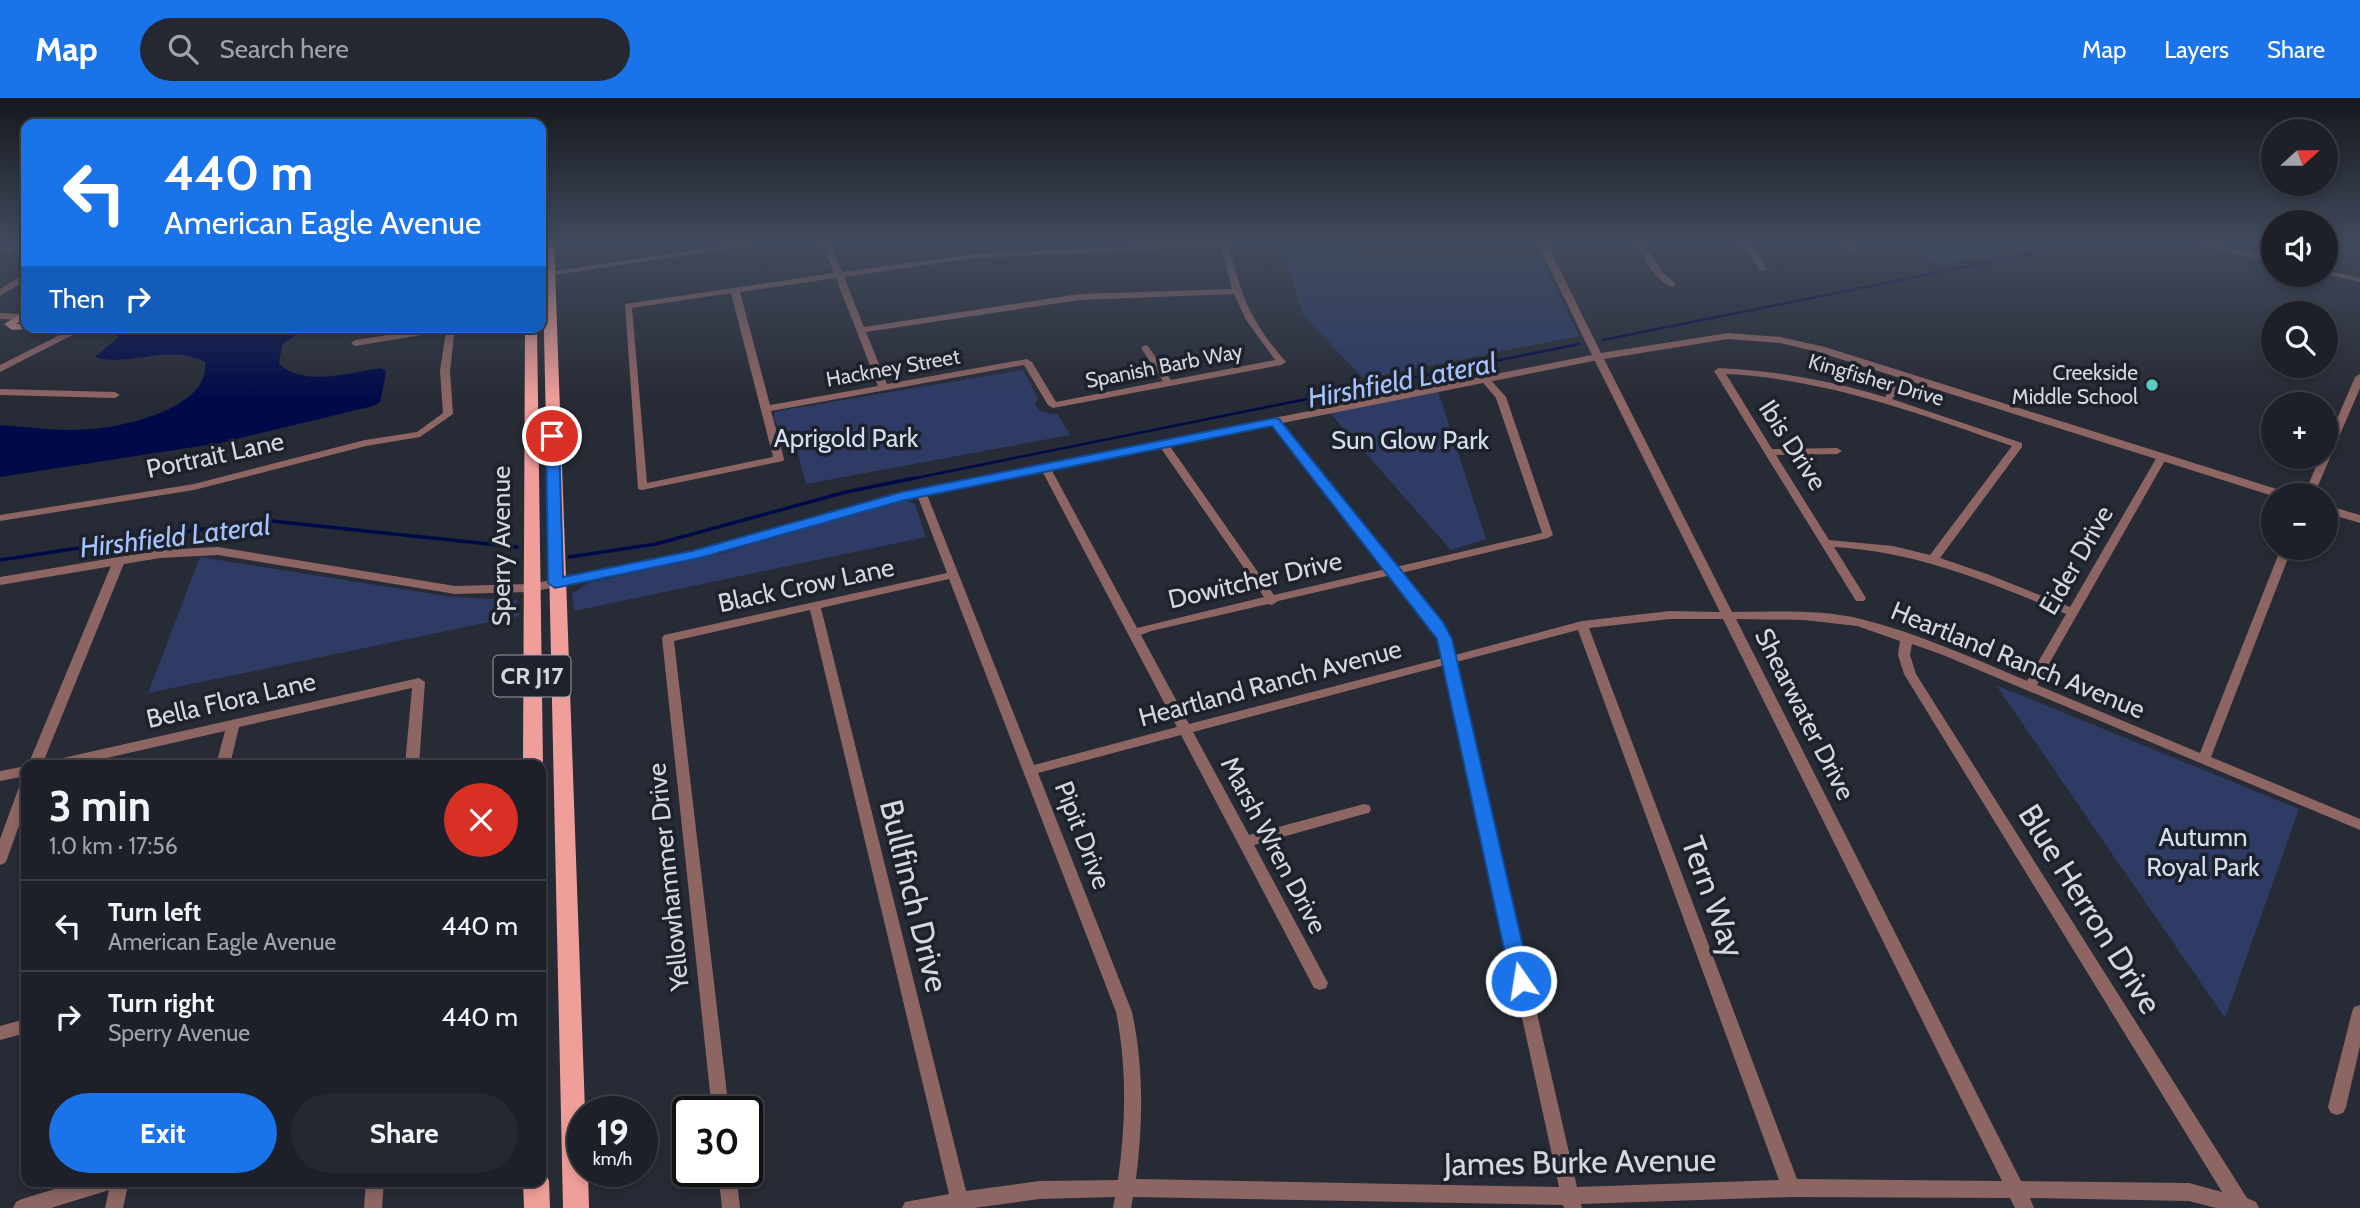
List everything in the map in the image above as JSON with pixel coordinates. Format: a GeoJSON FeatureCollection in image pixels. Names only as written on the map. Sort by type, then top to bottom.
{"type":"FeatureCollection","features":[{"type":"Feature","properties":{"kind":"main road","name":"Sperry Avenue"},"geometry":{"type":"LineString","coordinates":[[546,306],[576,1208]]}},
{"type":"Feature","properties":{"kind":"main road"},"geometry":{"type":"LineString","coordinates":[[3,326],[21,322]]}},
{"type":"Feature","properties":{"kind":"main road","name":"Sperry Avenue"},"geometry":{"type":"LineString","coordinates":[[531,333],[533,760]]}},
{"type":"Feature","properties":{"kind":"main road"},"geometry":{"type":"LineString","coordinates":[[536,1187],[537,1208]]}},
{"type":"Feature","properties":{"kind":"street"},"geometry":{"type":"LineString","coordinates":[[710,294],[628,306],[642,486],[779,459],[736,294]]}},
{"type":"Feature","properties":{"kind":"street"},"geometry":{"type":"LineString","coordinates":[[847,294],[884,388]]}},
{"type":"Feature","properties":{"kind":"street"},"geometry":{"type":"LineString","coordinates":[[862,331],[1079,297],[1163,294]]}},
{"type":"Feature","properties":{"kind":"street","name":"Spanish Barb Way"},"geometry":{"type":"LineString","coordinates":[[1052,405],[1281,362],[1255,333],[1237,294]]}},
{"type":"Feature","properties":{"kind":"street","name":"Shearwater Drive"},"geometry":{"type":"LineString","coordinates":[[1567,294],[2025,1208]]}},
{"type":"Feature","properties":{"kind":"street"},"geometry":{"type":"LineString","coordinates":[[3,326],[21,322]]}},
{"type":"Feature","properties":{"kind":"street"},"geometry":{"type":"LineString","coordinates":[[0,369],[72,333]]}},
{"type":"Feature","properties":{"kind":"street"},"geometry":{"type":"LineString","coordinates":[[355,342],[417,333]]}},
{"type":"Feature","properties":{"kind":"street","name":"Portrait Lane"},"geometry":{"type":"LineString","coordinates":[[0,518],[194,487],[365,443],[420,434],[448,414],[445,371],[450,333]]}},
{"type":"Feature","properties":{"kind":"street"},"geometry":{"type":"LineString","coordinates":[[0,581],[175,553],[218,551],[455,590],[531,588],[694,555],[921,492],[1485,379],[1706,338],[1752,337],[1807,345],[2261,488]]}},
{"type":"Feature","properties":{"kind":"street"},"geometry":{"type":"LineString","coordinates":[[1145,348],[1168,382]]}},
{"type":"Feature","properties":{"kind":"street","name":"Hackney Street"},"geometry":{"type":"LineString","coordinates":[[765,409],[1027,362],[1052,405]]}},
{"type":"Feature","properties":{"kind":"street","name":"Kingfisher Drive"},"geometry":{"type":"LineString","coordinates":[[1719,371],[1789,375],[1887,400],[2018,445],[1934,558]]}},
{"type":"Feature","properties":{"kind":"street","name":"Ibis Drive"},"geometry":{"type":"LineString","coordinates":[[1719,371],[1829,544],[1860,598]]}},
{"type":"Feature","properties":{"kind":"street"},"geometry":{"type":"LineString","coordinates":[[1887,400],[1905,376]]}},
{"type":"Feature","properties":{"kind":"street"},"geometry":{"type":"LineString","coordinates":[[2338,428],[2360,377]]}},
{"type":"Feature","properties":{"kind":"street","name":"Dowitcher Drive"},"geometry":{"type":"LineString","coordinates":[[1136,634],[1147,628],[1548,535],[1501,397],[1485,379]]}},
{"type":"Feature","properties":{"kind":"street"},"geometry":{"type":"LineString","coordinates":[[0,392],[115,395]]}},
{"type":"Feature","properties":{"kind":"street"},"geometry":{"type":"LineString","coordinates":[[1275,422],[1437,625],[1445,639],[1447,660],[1572,1202]]}},
{"type":"Feature","properties":{"kind":"street"},"geometry":{"type":"LineString","coordinates":[[1163,444],[1272,601]]}},
{"type":"Feature","properties":{"kind":"street"},"geometry":{"type":"LineString","coordinates":[[1770,452],[1837,451]]}},
{"type":"Feature","properties":{"kind":"street","name":"Eider Drive"},"geometry":{"type":"LineString","coordinates":[[2030,686],[2162,457]]}},
{"type":"Feature","properties":{"kind":"street","name":"Marsh Wren Drive"},"geometry":{"type":"LineString","coordinates":[[1045,467],[1320,983]]}},
{"type":"Feature","properties":{"kind":"street","name":"Pipit Drive"},"geometry":{"type":"LineString","coordinates":[[921,492],[1115,985],[1129,1034],[1134,1119],[1122,1208]]}},
{"type":"Feature","properties":{"kind":"street"},"geometry":{"type":"LineString","coordinates":[[2338,513],[2360,519]]}},
{"type":"Feature","properties":{"kind":"street"},"geometry":{"type":"LineString","coordinates":[[1829,544],[1881,546],[1934,558],[2072,612]]}},
{"type":"Feature","properties":{"kind":"street"},"geometry":{"type":"LineString","coordinates":[[2204,759],[2282,560]]}},
{"type":"Feature","properties":{"kind":"street"},"geometry":{"type":"LineString","coordinates":[[37,760],[119,561]]}},
{"type":"Feature","properties":{"kind":"street","name":"Black Crow Lane"},"geometry":{"type":"LineString","coordinates":[[668,638],[953,575]]}},
{"type":"Feature","properties":{"kind":"street","name":"Bullfinch Drive"},"geometry":{"type":"LineString","coordinates":[[815,606],[959,1199]]}},
{"type":"Feature","properties":{"kind":"street","name":"Heartland Ranch Avenue"},"geometry":{"type":"LineString","coordinates":[[1031,770],[1582,625],[1652,616],[1832,618],[1881,628],[2030,686],[2360,825]]}},
{"type":"Feature","properties":{"kind":"street","name":"Tern Way"},"geometry":{"type":"LineString","coordinates":[[1582,625],[1791,1188]]}},
{"type":"Feature","properties":{"kind":"street","name":"Yellowhammer Drive"},"geometry":{"type":"LineString","coordinates":[[668,638],[718,1096]]}},
{"type":"Feature","properties":{"kind":"street","name":"Blue Herron Drive"},"geometry":{"type":"LineString","coordinates":[[1907,638],[1904,655],[1910,674],[2244,1207]]}},
{"type":"Feature","properties":{"kind":"street","name":"Bella Flora Lane"},"geometry":{"type":"LineString","coordinates":[[76,760],[419,682],[412,760]]}},
{"type":"Feature","properties":{"kind":"street"},"geometry":{"type":"LineString","coordinates":[[224,760],[233,725]]}},
{"type":"Feature","properties":{"kind":"street"},"geometry":{"type":"LineString","coordinates":[[0,776],[21,772]]}},
{"type":"Feature","properties":{"kind":"street"},"geometry":{"type":"LineString","coordinates":[[0,859],[21,801]]}},
{"type":"Feature","properties":{"kind":"street"},"geometry":{"type":"LineString","coordinates":[[1244,842],[1364,809]]}},
{"type":"Feature","properties":{"kind":"street"},"geometry":{"type":"LineString","coordinates":[[2337,1107],[2360,1012]]}},
{"type":"Feature","properties":{"kind":"street"},"geometry":{"type":"LineString","coordinates":[[0,1033],[21,1027]]}},
{"type":"Feature","properties":{"kind":"street"},"geometry":{"type":"LineString","coordinates":[[22,1208],[90,1187]]}},
{"type":"Feature","properties":{"kind":"street"},"geometry":{"type":"LineString","coordinates":[[114,1208],[119,1187]]}},
{"type":"Feature","properties":{"kind":"street"},"geometry":{"type":"LineString","coordinates":[[373,1208],[375,1187]]}},
{"type":"Feature","properties":{"kind":"street"},"geometry":{"type":"LineString","coordinates":[[729,1187],[731,1208]]}},
{"type":"Feature","properties":{"kind":"street","name":"James Burke Avenue"},"geometry":{"type":"LineString","coordinates":[[911,1208],[959,1199],[1039,1190],[1126,1188],[1572,1202],[1791,1188],[2189,1192],[2244,1207]]}},
{"type":"Feature","properties":{"kind":"green space"},"geometry":{"type":"Polygon","coordinates":[[[1296,294],[1559,294],[1579,336],[1364,379],[1303,315],[1296,294]]]}},
{"type":"Feature","properties":{"kind":"green space","name":"Aprigold Park"},"geometry":{"type":"Polygon","coordinates":[[[1023,370],[1038,398],[1035,404],[1039,410],[1058,414],[1070,435],[806,484],[798,454],[788,447],[773,417],[775,412],[783,410],[1023,370]]]}},
{"type":"Feature","properties":{"kind":"green space","name":"Sun Glow Park"},"geometry":{"type":"Polygon","coordinates":[[[1438,391],[1486,539],[1451,550],[1330,413],[1438,391]]]}},
{"type":"Feature","properties":{"kind":"green space"},"geometry":{"type":"Polygon","coordinates":[[[903,499],[915,504],[926,537],[574,611],[572,594],[588,583],[720,554],[903,499]]]}},
{"type":"Feature","properties":{"kind":"green space"},"geometry":{"type":"Polygon","coordinates":[[[200,557],[452,597],[517,600],[519,616],[148,693],[200,557]]]}},
{"type":"Feature","properties":{"kind":"green space","name":"Autumn Royal Park"},"geometry":{"type":"Polygon","coordinates":[[[1996,685],[2299,809],[2225,1018],[1996,685]]]}},
{"type":"Feature","properties":{"kind":"shaded area"},"geometry":{"type":"Polygon","coordinates":[[[112,333],[299,333],[282,345],[279,364],[290,371],[314,377],[380,368],[385,370],[386,374],[380,402],[373,406],[220,443],[0,477],[0,425],[68,430],[124,424],[163,412],[181,402],[194,391],[203,378],[205,362],[190,357],[162,355],[108,360],[95,357],[119,337],[112,333]]]}},
{"type":"Feature","properties":{"kind":"waterway"},"geometry":{"type":"LineString","coordinates":[[1603,340],[1832,294]]}},
{"type":"Feature","properties":{"kind":"waterway","name":"Hirshfield Lateral"},"geometry":{"type":"LineString","coordinates":[[906,480],[1579,344]]}},
{"type":"Feature","properties":{"kind":"waterway","name":"Hirshfield Lateral"},"geometry":{"type":"LineString","coordinates":[[569,557],[656,544],[846,492],[915,478]]}},
{"type":"Feature","properties":{"kind":"waterway","name":"Hirshfield Lateral"},"geometry":{"type":"LineString","coordinates":[[0,560],[262,520],[517,547]]}},
{"type":"Feature","properties":{"kind":"place","name":"Creekside Middle School"},"geometry":{"type":"Point","coordinates":[2152,385]}},
{"type":"Feature","properties":{"kind":"route"},"geometry":{"type":"LineString","coordinates":[[552,436],[555,583],[694,555],[902,496],[1275,422],[1437,625],[1445,639],[1447,660],[1521,981]]}}]}
